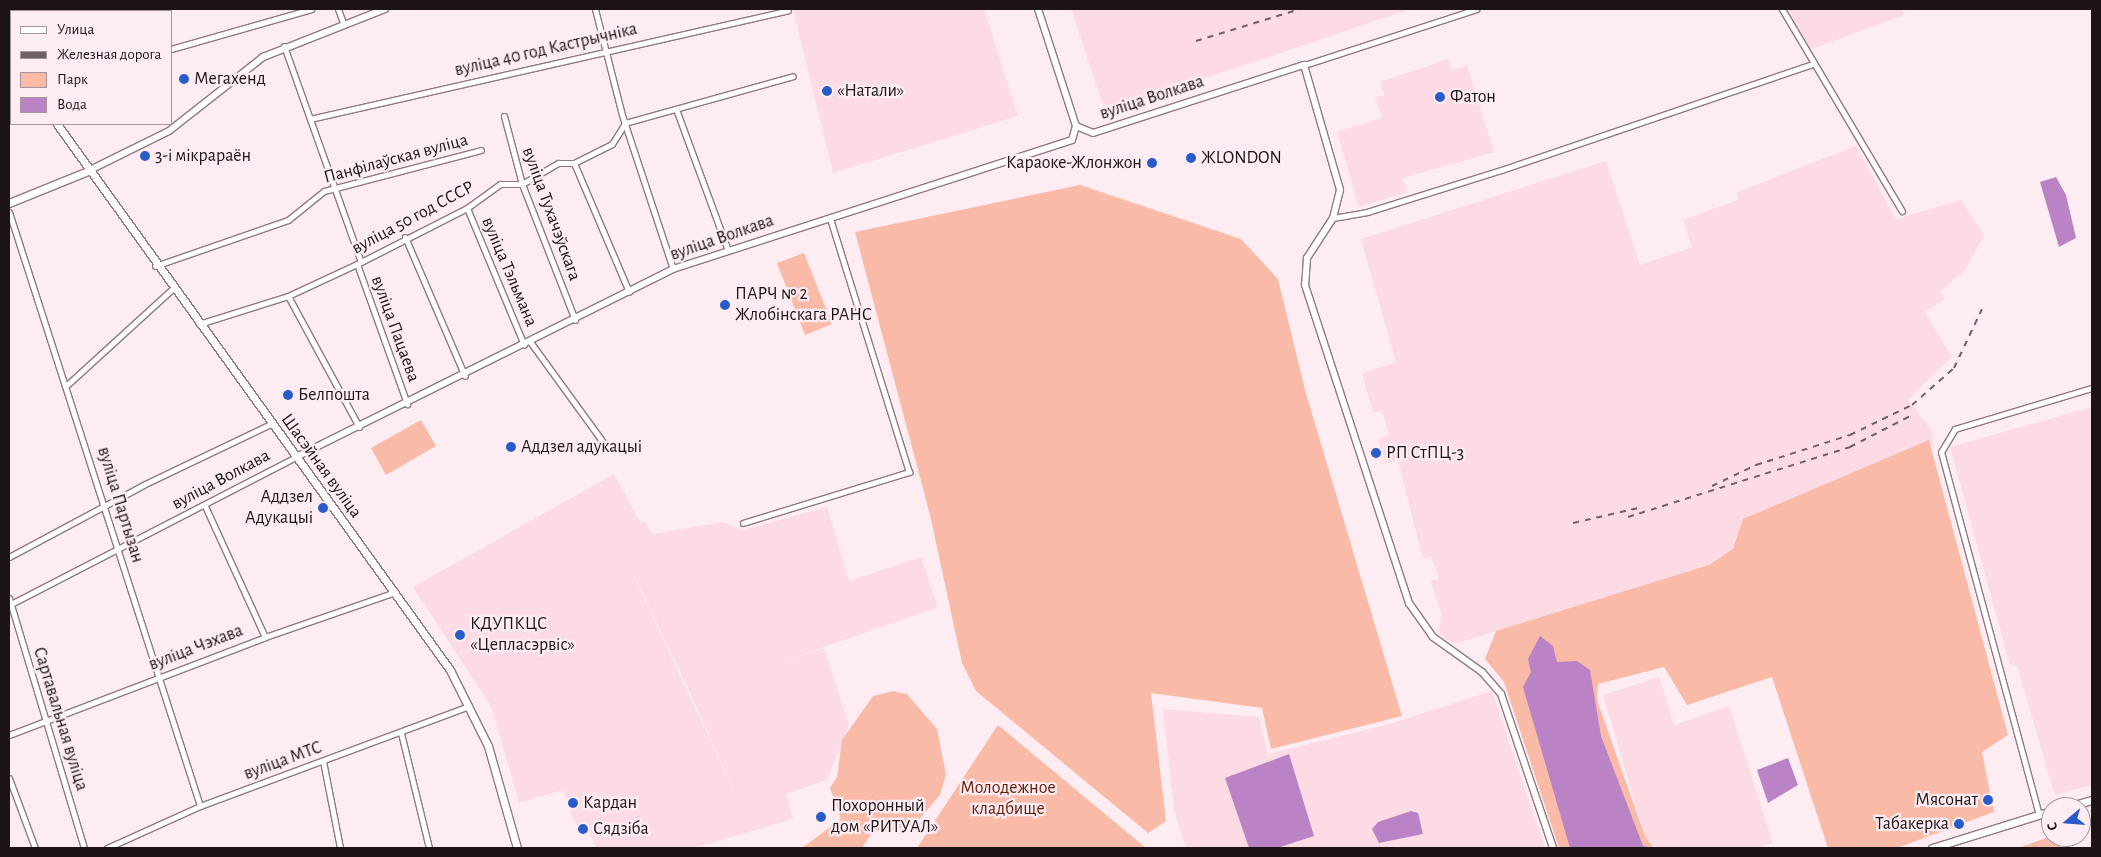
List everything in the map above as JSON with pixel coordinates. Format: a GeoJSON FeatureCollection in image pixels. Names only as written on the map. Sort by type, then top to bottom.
{"type":"FeatureCollection","features":[{"type":"Feature","properties":{"kind":"main road","name":"Шасэйная вуліца"},"geometry":{"type":"LineString","coordinates":[[58,125],[155,266],[395,592],[471,706],[495,767],[517,848]]}},
{"type":"Feature","properties":{"kind":"main road"},"geometry":{"type":"LineString","coordinates":[[9,204],[88,171]]}},
{"type":"Feature","properties":{"kind":"main road"},"geometry":{"type":"LineString","coordinates":[[1932,848],[2039,815]]}},
{"type":"Feature","properties":{"kind":"street"},"geometry":{"type":"LineString","coordinates":[[172,49],[311,9]]}},
{"type":"Feature","properties":{"kind":"street"},"geometry":{"type":"LineString","coordinates":[[338,9],[343,24]]}},
{"type":"Feature","properties":{"kind":"street"},"geometry":{"type":"LineString","coordinates":[[88,171],[169,131],[229,80],[284,46],[385,9]]}},
{"type":"Feature","properties":{"kind":"street"},"geometry":{"type":"LineString","coordinates":[[595,9],[625,123],[673,269]]}},
{"type":"Feature","properties":{"kind":"street"},"geometry":{"type":"LineString","coordinates":[[1038,9],[1076,126]]}},
{"type":"Feature","properties":{"kind":"street","name":"вуліца Волкава"},"geometry":{"type":"LineString","coordinates":[[10,602],[120,549],[296,458],[465,376],[673,269],[1064,144],[1076,135],[1076,126],[1093,133],[1476,9]]}},
{"type":"Feature","properties":{"kind":"street"},"geometry":{"type":"LineString","coordinates":[[1782,9],[1902,211]]}},
{"type":"Feature","properties":{"kind":"street","name":"вуліца 40 год Кастрычніка"},"geometry":{"type":"LineString","coordinates":[[310,119],[788,10]]}},
{"type":"Feature","properties":{"kind":"street","name":"вуліца Пацаева"},"geometry":{"type":"LineString","coordinates":[[284,46],[407,404]]}},
{"type":"Feature","properties":{"kind":"street"},"geometry":{"type":"LineString","coordinates":[[1333,218],[1367,212],[1500,170],[1813,64]]}},
{"type":"Feature","properties":{"kind":"street"},"geometry":{"type":"LineString","coordinates":[[1304,65],[1339,175],[1340,190],[1333,218],[1307,258],[1303,279],[1409,603],[1433,637],[1482,672],[1501,694],[1553,848]]}},
{"type":"Feature","properties":{"kind":"street"},"geometry":{"type":"LineString","coordinates":[[625,123],[793,76]]}},
{"type":"Feature","properties":{"kind":"street"},"geometry":{"type":"LineString","coordinates":[[676,109],[728,250]]}},
{"type":"Feature","properties":{"kind":"street","name":"вуліца Тухачэўскага"},"geometry":{"type":"LineString","coordinates":[[504,116],[522,184],[575,320]]}},
{"type":"Feature","properties":{"kind":"street","name":"вуліца 50 год СССР"},"geometry":{"type":"LineString","coordinates":[[198,324],[288,296],[359,263],[405,237],[467,208],[500,184],[522,184],[558,162],[574,163],[612,144],[625,123]]}},
{"type":"Feature","properties":{"kind":"street","name":"Панфілаўская вуліца"},"geometry":{"type":"LineString","coordinates":[[155,266],[288,220],[334,188],[481,150]]}},
{"type":"Feature","properties":{"kind":"street"},"geometry":{"type":"LineString","coordinates":[[574,163],[629,292]]}},
{"type":"Feature","properties":{"kind":"street","name":"вуліца Тэльмана"},"geometry":{"type":"LineString","coordinates":[[467,208],[528,344],[604,444]]}},
{"type":"Feature","properties":{"kind":"street","name":"вуліца Партызан"},"geometry":{"type":"LineString","coordinates":[[9,212],[120,549],[156,679],[200,806]]}},
{"type":"Feature","properties":{"kind":"street"},"geometry":{"type":"LineString","coordinates":[[743,523],[909,472],[830,218]]}},
{"type":"Feature","properties":{"kind":"street"},"geometry":{"type":"LineString","coordinates":[[405,237],[465,376]]}},
{"type":"Feature","properties":{"kind":"street"},"geometry":{"type":"LineString","coordinates":[[67,385],[172,288]]}},
{"type":"Feature","properties":{"kind":"street"},"geometry":{"type":"LineString","coordinates":[[288,296],[359,427]]}},
{"type":"Feature","properties":{"kind":"street"},"geometry":{"type":"LineString","coordinates":[[2039,815],[1941,452],[1955,429],[2092,388]]}},
{"type":"Feature","properties":{"kind":"street"},"geometry":{"type":"LineString","coordinates":[[9,557],[106,506],[271,424]]}},
{"type":"Feature","properties":{"kind":"street"},"geometry":{"type":"LineString","coordinates":[[205,506],[265,636]]}},
{"type":"Feature","properties":{"kind":"street","name":"вуліца Чэхава"},"geometry":{"type":"LineString","coordinates":[[9,735],[265,636],[395,592]]}},
{"type":"Feature","properties":{"kind":"street","name":"Сартавальная вуліца"},"geometry":{"type":"LineString","coordinates":[[10,602],[84,848]]}},
{"type":"Feature","properties":{"kind":"street","name":"вуліца МТС"},"geometry":{"type":"LineString","coordinates":[[107,848],[200,806],[471,706]]}},
{"type":"Feature","properties":{"kind":"street"},"geometry":{"type":"LineString","coordinates":[[401,733],[429,848]]}},
{"type":"Feature","properties":{"kind":"street"},"geometry":{"type":"LineString","coordinates":[[323,762],[340,848]]}},
{"type":"Feature","properties":{"kind":"street"},"geometry":{"type":"LineString","coordinates":[[9,778],[35,848]]}},
{"type":"Feature","properties":{"kind":"shaded area"},"geometry":{"type":"Polygon","coordinates":[[[793,9],[984,9],[1018,116],[833,173],[793,9]]]}},
{"type":"Feature","properties":{"kind":"shaded area"},"geometry":{"type":"Polygon","coordinates":[[[1071,9],[1411,9],[1105,112],[1071,9]]]}},
{"type":"Feature","properties":{"kind":"shaded area"},"geometry":{"type":"Polygon","coordinates":[[[1788,9],[1903,9],[1904,15],[1809,50],[1788,9]]]}},
{"type":"Feature","properties":{"kind":"shaded area"},"geometry":{"type":"Polygon","coordinates":[[[1448,59],[1452,70],[1467,65],[1494,152],[1403,178],[1407,192],[1359,207],[1337,132],[1382,118],[1375,98],[1384,95],[1380,82],[1448,59]]]}},
{"type":"Feature","properties":{"kind":"shaded area"},"geometry":{"type":"Polygon","coordinates":[[[1856,146],[1896,219],[1961,200],[1984,235],[1966,269],[1940,292],[1945,299],[1925,312],[1952,357],[1908,400],[1932,431],[1933,444],[1749,556],[1471,639],[1455,643],[1446,639],[1438,632],[1442,616],[1431,581],[1439,578],[1431,557],[1423,559],[1398,460],[1385,464],[1378,439],[1389,436],[1382,410],[1373,413],[1362,373],[1396,362],[1361,239],[1606,161],[1640,265],[1692,247],[1683,220],[1738,200],[1737,192],[1856,146]]]}},
{"type":"Feature","properties":{"kind":"shaded area"},"geometry":{"type":"Polygon","coordinates":[[[2092,407],[2092,785],[2055,795],[2017,666],[2010,665],[1950,447],[2092,407]]]}},
{"type":"Feature","properties":{"kind":"shaded area"},"geometry":{"type":"Polygon","coordinates":[[[614,474],[640,522],[644,520],[652,534],[722,522],[743,530],[827,507],[849,581],[921,557],[938,607],[770,666],[824,648],[849,725],[827,780],[786,794],[793,819],[694,848],[596,848],[585,821],[576,825],[563,790],[519,803],[492,708],[413,587],[614,474]],[[623,553],[738,800],[688,688],[623,553]]]}},
{"type":"Feature","properties":{"kind":"shaded area"},"geometry":{"type":"Polygon","coordinates":[[[1659,677],[1674,725],[1729,706],[1773,843],[1758,848],[1656,848],[1645,836],[1603,695],[1659,677]]]}},
{"type":"Feature","properties":{"kind":"shaded area"},"geometry":{"type":"Polygon","coordinates":[[[1492,691],[1545,848],[1186,848],[1174,810],[1163,709],[1259,717],[1268,754],[1389,724],[1492,691]]]}},
{"type":"Feature","properties":{"kind":"green space"},"geometry":{"type":"Polygon","coordinates":[[[1080,185],[1241,239],[1278,279],[1305,390],[1402,716],[1271,749],[1262,708],[1151,693],[1166,821],[1148,833],[976,691],[962,663],[930,515],[855,232],[1080,185]]]}},
{"type":"Feature","properties":{"kind":"green space"},"geometry":{"type":"Polygon","coordinates":[[[804,253],[832,324],[805,335],[777,263],[804,253]]]}},
{"type":"Feature","properties":{"kind":"green space"},"geometry":{"type":"Polygon","coordinates":[[[421,420],[436,446],[386,475],[371,448],[421,420]]]}},
{"type":"Feature","properties":{"kind":"green space"},"geometry":{"type":"Polygon","coordinates":[[[1929,440],[2008,735],[1982,752],[1994,812],[1897,848],[1828,848],[1772,677],[1687,705],[1664,667],[1598,684],[1597,700],[1645,836],[1654,848],[1559,848],[1504,682],[1485,659],[1496,631],[1709,565],[1733,549],[1743,519],[1929,440]]]}},
{"type":"Feature","properties":{"kind":"green space"},"geometry":{"type":"Polygon","coordinates":[[[893,691],[907,694],[937,729],[946,774],[940,795],[916,823],[893,831],[874,830],[862,848],[802,848],[841,819],[830,788],[837,777],[842,740],[873,696],[893,691]]]}},
{"type":"Feature","properties":{"kind":"green space","name":"Молодежное кладбище"},"geometry":{"type":"Polygon","coordinates":[[[998,725],[1146,848],[917,848],[998,725]]]}},
{"type":"Feature","properties":{"kind":"green space"},"geometry":{"type":"Polygon","coordinates":[[[2041,840],[2041,847],[2063,848],[2018,848],[2041,840]]]}},
{"type":"Feature","properties":{"kind":"water"},"geometry":{"type":"Polygon","coordinates":[[[2056,177],[2066,195],[2076,238],[2059,247],[2040,182],[2056,177]]]}},
{"type":"Feature","properties":{"kind":"water"},"geometry":{"type":"Polygon","coordinates":[[[1540,636],[1553,646],[1557,662],[1577,661],[1590,670],[1601,736],[1643,846],[1654,848],[1570,848],[1523,687],[1531,672],[1528,659],[1540,636]]]}},
{"type":"Feature","properties":{"kind":"water"},"geometry":{"type":"Polygon","coordinates":[[[1289,754],[1314,836],[1277,848],[1249,848],[1225,778],[1289,754]]]}},
{"type":"Feature","properties":{"kind":"water"},"geometry":{"type":"Polygon","coordinates":[[[1788,758],[1798,785],[1768,803],[1757,770],[1788,758]]]}},
{"type":"Feature","properties":{"kind":"water"},"geometry":{"type":"Polygon","coordinates":[[[1411,811],[1418,813],[1423,834],[1379,843],[1372,829],[1378,822],[1411,811]]]}},
{"type":"Feature","properties":{"kind":"railway"},"geometry":{"type":"LineString","coordinates":[[1196,41],[1300,9]]}},
{"type":"Feature","properties":{"kind":"railway"},"geometry":{"type":"LineString","coordinates":[[1712,486],[1756,465],[1850,435],[1912,405],[1954,368],[1982,309]]}},
{"type":"Feature","properties":{"kind":"railway"},"geometry":{"type":"LineString","coordinates":[[1628,517],[1850,447],[1910,416]]}},
{"type":"Feature","properties":{"kind":"railway"},"geometry":{"type":"LineString","coordinates":[[1573,523],[1638,508]]}},
{"type":"Feature","properties":{"kind":"place","name":"Мегахенд"},"geometry":{"type":"Point","coordinates":[184,79]}},
{"type":"Feature","properties":{"kind":"place","name":"«Натали»"},"geometry":{"type":"Point","coordinates":[827,91]}},
{"type":"Feature","properties":{"kind":"place","name":"Фатон"},"geometry":{"type":"Point","coordinates":[1440,97]}},
{"type":"Feature","properties":{"kind":"place","name":"3-і мікрараён"},"geometry":{"type":"Point","coordinates":[145,156]}},
{"type":"Feature","properties":{"kind":"place","name":"ЖLONDON"},"geometry":{"type":"Point","coordinates":[1191,158]}},
{"type":"Feature","properties":{"kind":"place","name":"Караоке-Жлонжон"},"geometry":{"type":"Point","coordinates":[1152,163]}},
{"type":"Feature","properties":{"kind":"place","name":"ПАРЧ № 2 Жлобінскага РАНС"},"geometry":{"type":"Point","coordinates":[725,305]}},
{"type":"Feature","properties":{"kind":"place","name":"Белпошта"},"geometry":{"type":"Point","coordinates":[288,395]}},
{"type":"Feature","properties":{"kind":"place","name":"Аддзел адукацыі"},"geometry":{"type":"Point","coordinates":[511,447]}},
{"type":"Feature","properties":{"kind":"place","name":"РП СтПЦ-3"},"geometry":{"type":"Point","coordinates":[1376,453]}},
{"type":"Feature","properties":{"kind":"place","name":"Аддзел Адукацыі"},"geometry":{"type":"Point","coordinates":[323,508]}},
{"type":"Feature","properties":{"kind":"place","name":"КДУПКЦС «Цепласэрвіс»"},"geometry":{"type":"Point","coordinates":[460,635]}},
{"type":"Feature","properties":{"kind":"place","name":"Мясонат"},"geometry":{"type":"Point","coordinates":[1988,800]}},
{"type":"Feature","properties":{"kind":"place","name":"Кардан"},"geometry":{"type":"Point","coordinates":[573,803]}},
{"type":"Feature","properties":{"kind":"place","name":"Похоронный дом «РИТУАЛ»"},"geometry":{"type":"Point","coordinates":[821,817]}},
{"type":"Feature","properties":{"kind":"place","name":"Табакерка"},"geometry":{"type":"Point","coordinates":[1959,824]}},
{"type":"Feature","properties":{"kind":"place","name":"Сядзіба"},"geometry":{"type":"Point","coordinates":[583,829]}}]}
